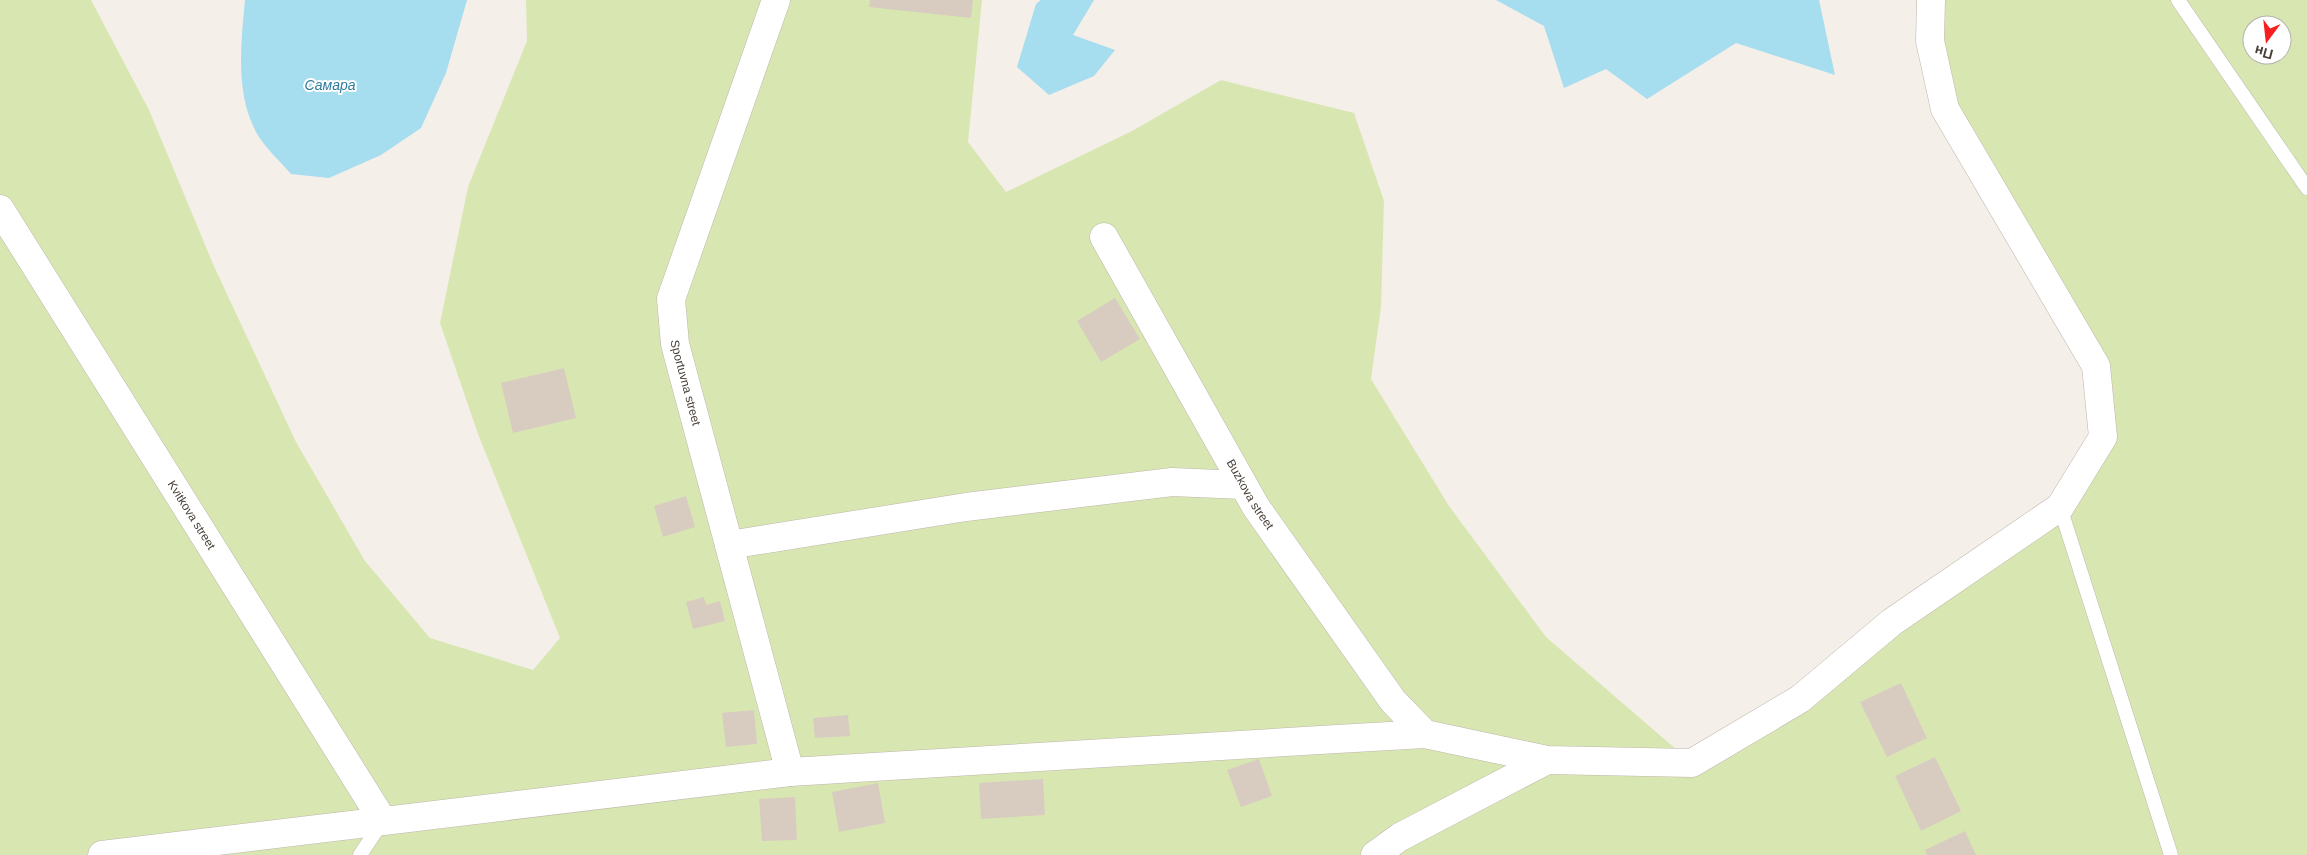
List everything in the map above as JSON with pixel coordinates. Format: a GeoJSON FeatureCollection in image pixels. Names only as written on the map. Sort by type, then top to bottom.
{"type":"FeatureCollection","features":[{"type":"Feature","properties":{"kind":"street","name":"Sportuvna street"},"geometry":{"type":"LineString","coordinates":[[776,0],[672,299],[675,344],[790,772]]}},
{"type":"Feature","properties":{"kind":"street"},"geometry":{"type":"LineString","coordinates":[[102,855],[790,772],[1425,734],[1547,760],[1692,763],[1800,699],[1892,622],[2060,507],[2103,437],[2096,366],[1945,109],[1930,41],[1932,0]]}},
{"type":"Feature","properties":{"kind":"street","name":"Kvitkova street"},"geometry":{"type":"LineString","coordinates":[[0,209],[383,821]]}},
{"type":"Feature","properties":{"kind":"street","name":"Buzkova street"},"geometry":{"type":"LineString","coordinates":[[1104,237],[1262,516],[1393,701],[1425,734]]}},
{"type":"Feature","properties":{"kind":"street"},"geometry":{"type":"LineString","coordinates":[[729,545],[966,507],[1172,482],[1243,485]]}},
{"type":"Feature","properties":{"kind":"street"},"geometry":{"type":"LineString","coordinates":[[1374,855],[1400,837],[1547,760]]}},
{"type":"Feature","properties":{"kind":"lane"},"geometry":{"type":"LineString","coordinates":[[2178,0],[2307,188]]}},
{"type":"Feature","properties":{"kind":"lane"},"geometry":{"type":"LineString","coordinates":[[2060,507],[2171,855]]}},
{"type":"Feature","properties":{"kind":"lane"},"geometry":{"type":"LineString","coordinates":[[360,855],[383,821]]}},
{"type":"Feature","properties":{"kind":"green space"},"geometry":{"type":"Polygon","coordinates":[[[0,0],[91,0],[149,110],[213,264],[296,442],[365,561],[430,638],[533,670],[560,638],[478,434],[440,323],[468,187],[527,41],[526,0],[982,0],[968,142],[1006,192],[1132,131],[1221,80],[1354,113],[1384,201],[1381,307],[1371,379],[1449,506],[1546,637],[1692,763],[2060,507],[2103,437],[2096,366],[1945,109],[1931,0],[2307,0],[2307,855],[0,855],[0,0]]]}},
{"type":"Feature","properties":{"kind":"water","name":"Самара"},"geometry":{"type":"Polygon","coordinates":[[[245,0],[467,0],[446,73],[421,128],[381,155],[329,178],[291,174],[259,138],[256,132],[249,117],[242,84],[241,51],[245,0]]]}},
{"type":"Feature","properties":{"kind":"water"},"geometry":{"type":"Polygon","coordinates":[[[1041,0],[1094,0],[1073,35],[1115,50],[1094,76],[1049,95],[1017,67],[1036,4],[1041,0]]]}},
{"type":"Feature","properties":{"kind":"water"},"geometry":{"type":"Polygon","coordinates":[[[1496,0],[1819,0],[1835,75],[1736,43],[1647,99],[1606,69],[1564,88],[1544,26],[1496,0]]]}},
{"type":"Feature","properties":{"kind":"building"},"geometry":{"type":"Polygon","coordinates":[[[870,0],[973,0],[971,18],[869,7],[870,0]]]}},
{"type":"Feature","properties":{"kind":"building"},"geometry":{"type":"Polygon","coordinates":[[[1115,298],[1140,339],[1101,362],[1077,321],[1115,298]]]}},
{"type":"Feature","properties":{"kind":"building"},"geometry":{"type":"Polygon","coordinates":[[[564,368],[576,418],[513,433],[501,383],[564,368]]]}},
{"type":"Feature","properties":{"kind":"building"},"geometry":{"type":"Polygon","coordinates":[[[686,496],[695,527],[663,537],[654,506],[686,496]]]}},
{"type":"Feature","properties":{"kind":"building"},"geometry":{"type":"Polygon","coordinates":[[[704,597],[706,605],[720,601],[725,621],[693,629],[686,602],[704,597]]]}},
{"type":"Feature","properties":{"kind":"building"},"geometry":{"type":"Polygon","coordinates":[[[1901,683],[1927,738],[1887,757],[1860,702],[1901,683]]]}},
{"type":"Feature","properties":{"kind":"building"},"geometry":{"type":"Polygon","coordinates":[[[754,710],[757,744],[726,747],[722,713],[754,710]]]}},
{"type":"Feature","properties":{"kind":"building"},"geometry":{"type":"Polygon","coordinates":[[[848,715],[850,736],[815,738],[813,718],[848,715]]]}},
{"type":"Feature","properties":{"kind":"building"},"geometry":{"type":"Polygon","coordinates":[[[1935,757],[1961,811],[1921,831],[1895,776],[1935,757]]]}},
{"type":"Feature","properties":{"kind":"building"},"geometry":{"type":"Polygon","coordinates":[[[1259,759],[1272,796],[1241,807],[1227,770],[1259,759]]]}},
{"type":"Feature","properties":{"kind":"building"},"geometry":{"type":"Polygon","coordinates":[[[1043,779],[1045,815],[981,819],[979,783],[1043,779]]]}},
{"type":"Feature","properties":{"kind":"building"},"geometry":{"type":"Polygon","coordinates":[[[878,783],[885,823],[839,832],[832,792],[878,783]]]}},
{"type":"Feature","properties":{"kind":"building"},"geometry":{"type":"Polygon","coordinates":[[[795,797],[797,840],[762,841],[759,799],[795,797]]]}},
{"type":"Feature","properties":{"kind":"building"},"geometry":{"type":"Polygon","coordinates":[[[1965,831],[1976,855],[1927,855],[1925,850],[1965,831]]]}}]}
